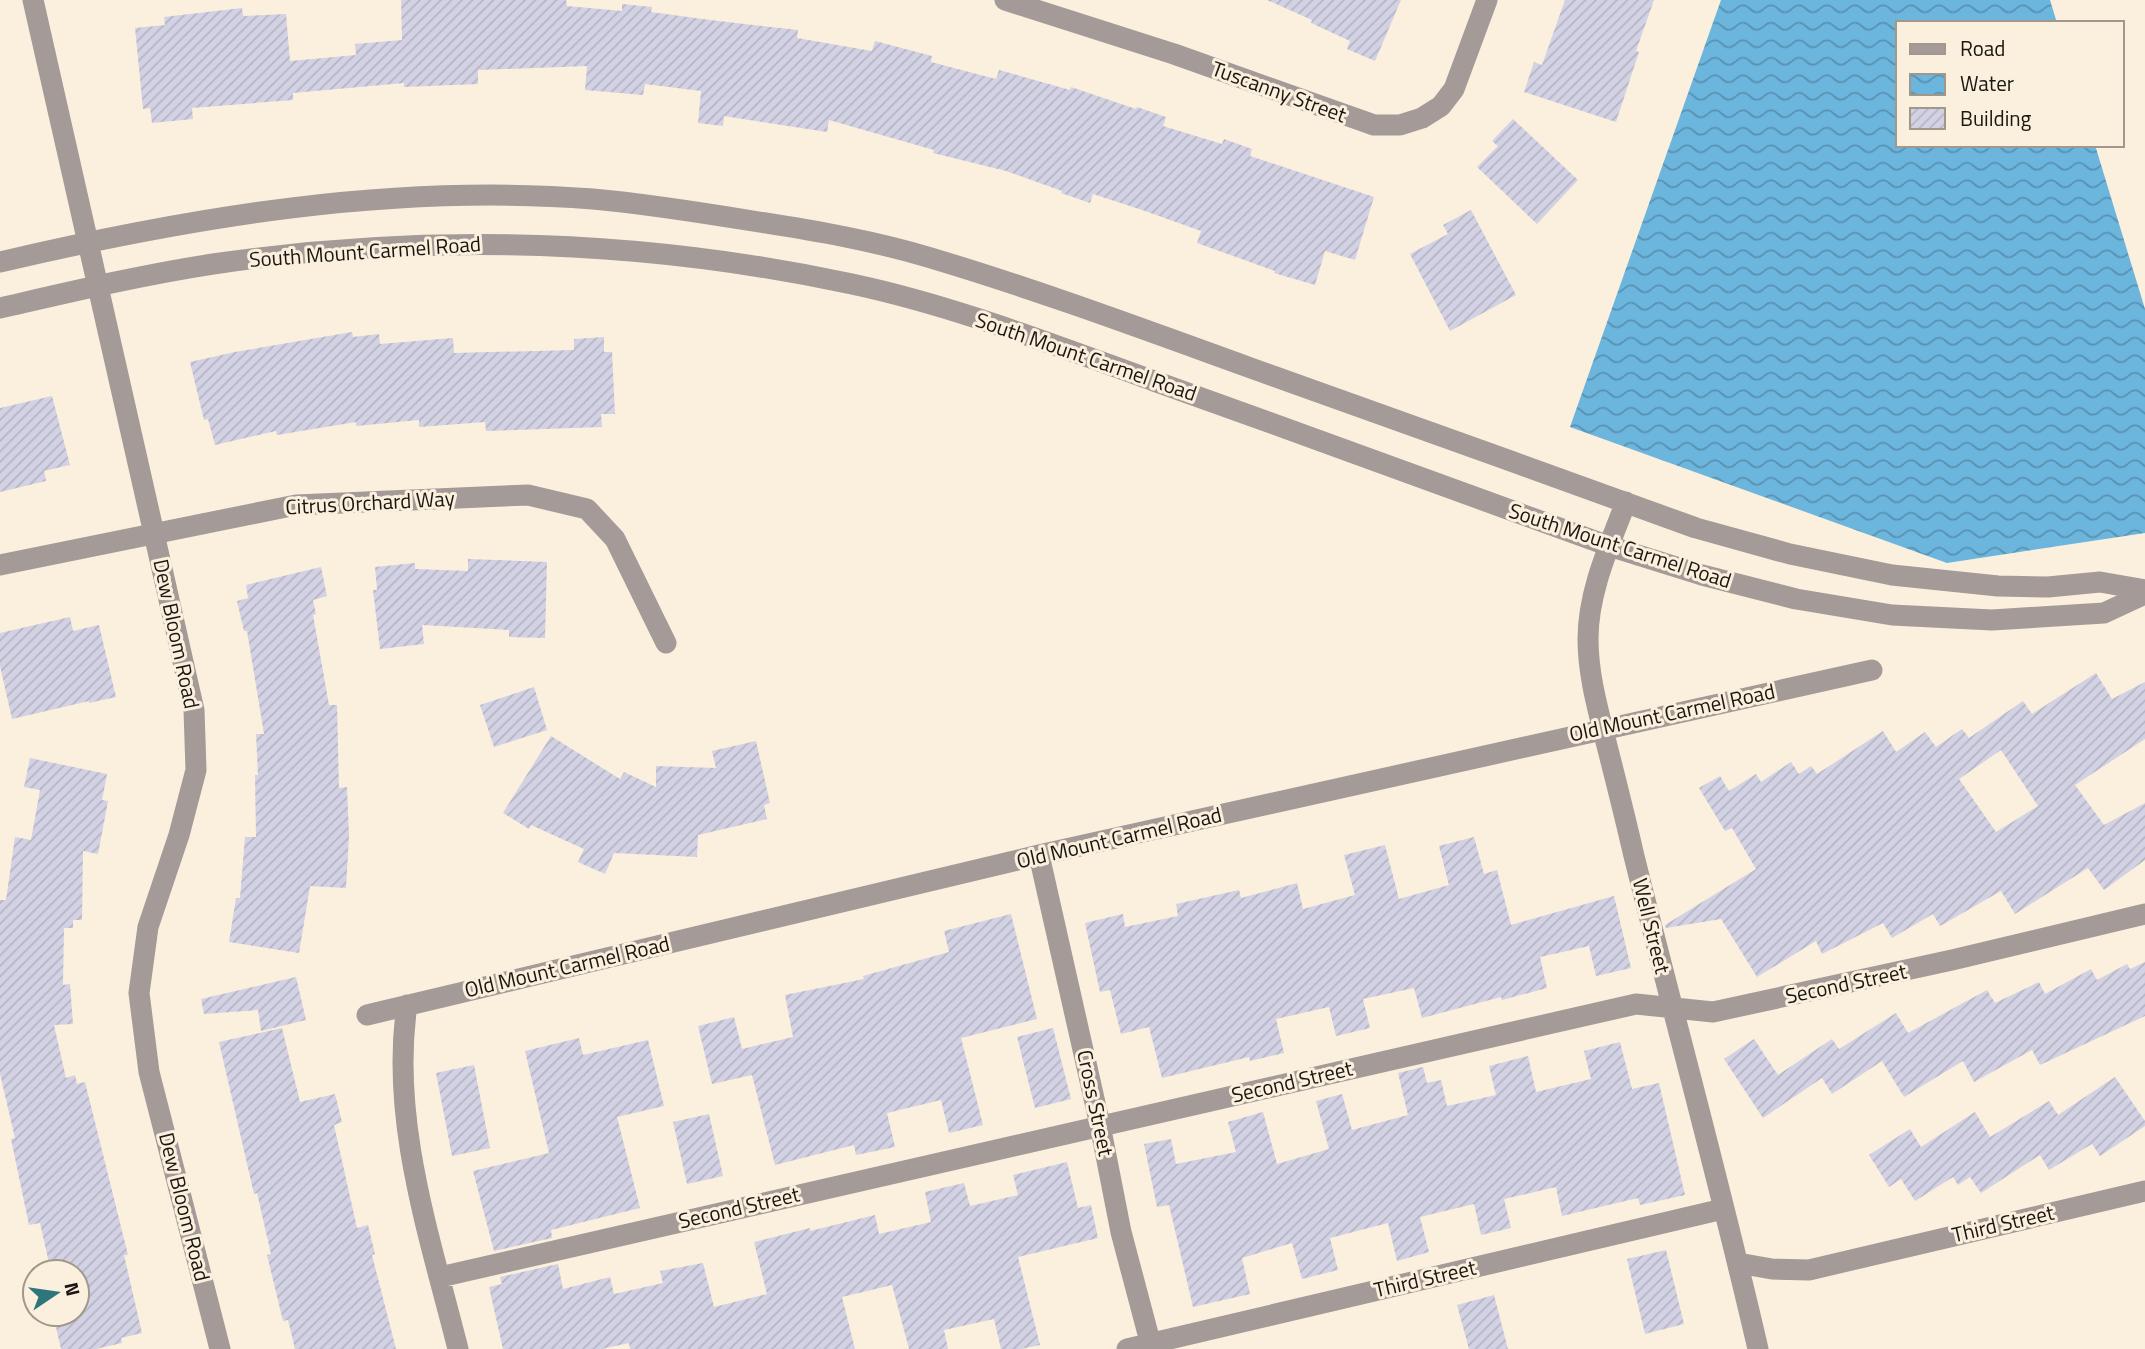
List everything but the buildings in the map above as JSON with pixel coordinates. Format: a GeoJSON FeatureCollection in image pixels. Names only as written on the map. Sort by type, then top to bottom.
{"type":"FeatureCollection","features":[{"type":"Feature","properties":{"kind":"street","name":"Dew Bloom Road"},"geometry":{"type":"LineString","coordinates":[[33,0],[194,710],[196,770],[148,927],[139,993],[149,1072],[220,1349]]}},
{"type":"Feature","properties":{"kind":"street","name":"Tuscanny Street"},"geometry":{"type":"LineString","coordinates":[[1005,0],[1174,54],[1374,125],[1400,125],[1422,118],[1441,106],[1454,89],[1487,0]]}},
{"type":"Feature","properties":{"kind":"street","name":"South Mount Carmel Road"},"geometry":{"type":"LineString","coordinates":[[0,262],[144,230],[263,211],[336,204],[468,196],[592,199],[713,214],[819,231],[927,257],[1041,293],[1696,528],[1741,541],[1892,575],[1998,586],[2048,587],[2100,582],[2145,592]]}},
{"type":"Feature","properties":{"kind":"street","name":"South Mount Carmel Road"},"geometry":{"type":"LineString","coordinates":[[0,308],[98,285],[211,264],[407,244],[499,243],[592,247],[770,269],[853,285],[983,320],[1609,546],[1702,575],[1796,599],[1892,615],[1992,620],[2104,613],[2145,592]]}},
{"type":"Feature","properties":{"kind":"street","name":"Citrus Orchard Way"},"geometry":{"type":"LineString","coordinates":[[0,565],[296,505],[527,495],[587,509],[615,539],[666,643]]}},
{"type":"Feature","properties":{"kind":"street","name":"Well Street"},"geometry":{"type":"LineString","coordinates":[[1626,502],[1594,592],[1588,637],[1593,685],[1758,1349]]}},
{"type":"Feature","properties":{"kind":"street","name":"Old Mount Carmel Road"},"geometry":{"type":"LineString","coordinates":[[367,1015],[1039,855],[1872,670]]}},
{"type":"Feature","properties":{"kind":"street","name":"Cross Street"},"geometry":{"type":"LineString","coordinates":[[1039,855],[1100,1125],[1121,1232],[1152,1346]]}},
{"type":"Feature","properties":{"kind":"street","name":"Second Street"},"geometry":{"type":"LineString","coordinates":[[440,1277],[1636,1004],[1713,1012],[1912,970],[2145,914]]}},
{"type":"Feature","properties":{"kind":"street"},"geometry":{"type":"LineString","coordinates":[[407,1005],[402,1063],[408,1135],[458,1349]]}},
{"type":"Feature","properties":{"kind":"street","name":"Third Street"},"geometry":{"type":"LineString","coordinates":[[1738,1262],[1772,1269],[1809,1270],[2145,1191]]}},
{"type":"Feature","properties":{"kind":"street","name":"Third Street"},"geometry":{"type":"LineString","coordinates":[[1127,1349],[1152,1346],[1723,1209]]}},
{"type":"Feature","properties":{"kind":"water"},"geometry":{"type":"Polygon","coordinates":[[[1721,0],[2050,0],[2056,21],[1896,21],[1896,147],[2096,147],[2145,309],[2145,533],[1947,563],[1570,427],[1721,0]]]}}]}
